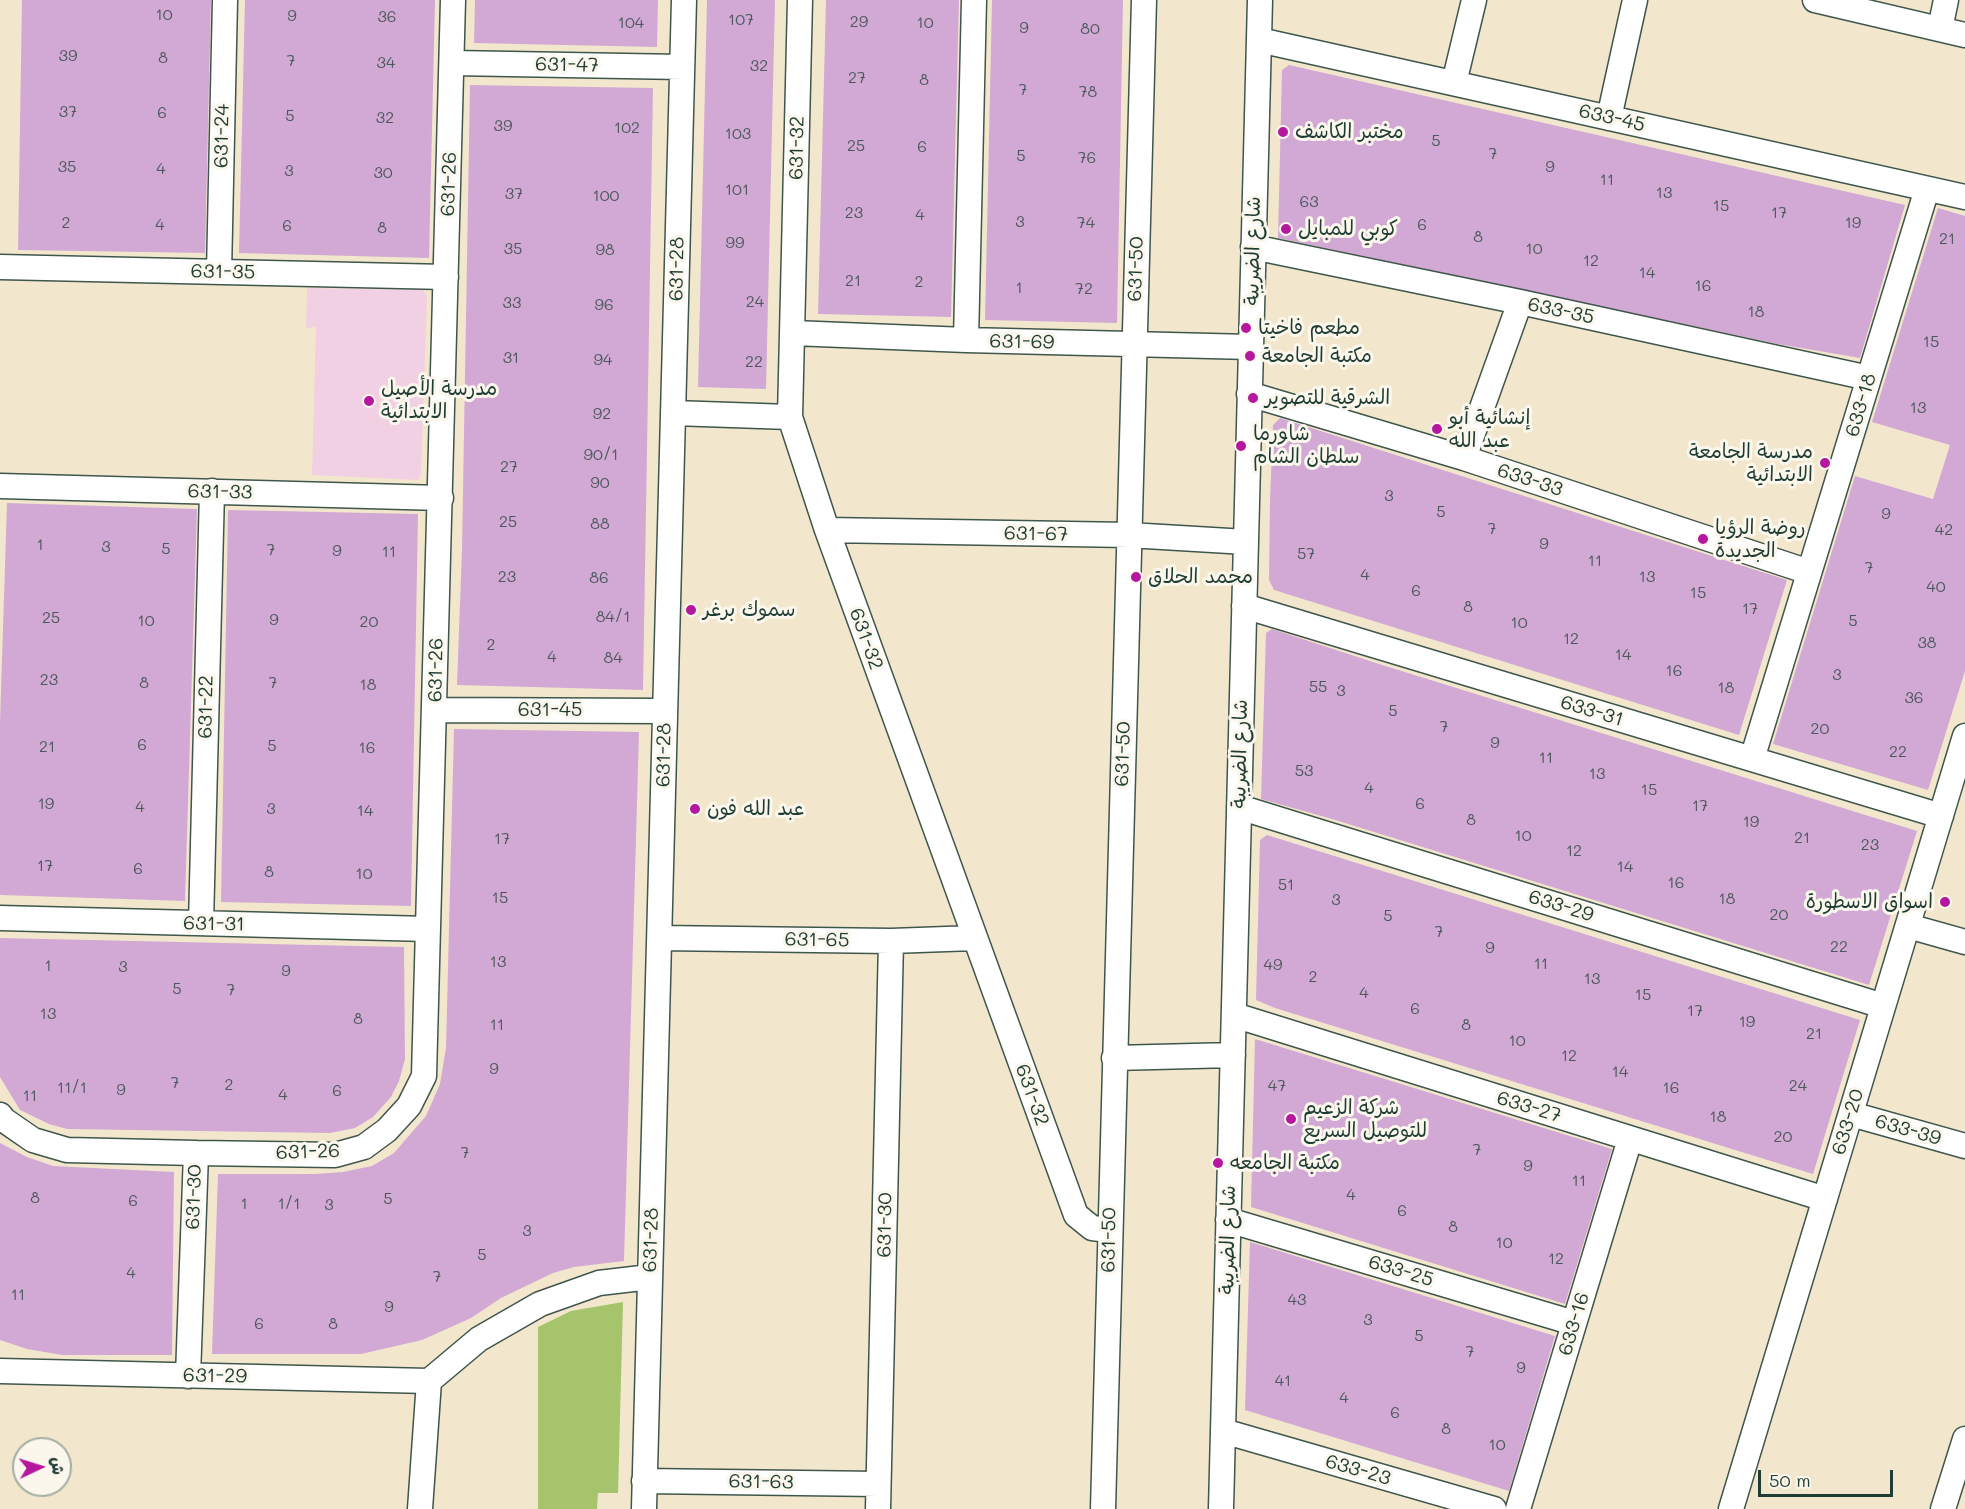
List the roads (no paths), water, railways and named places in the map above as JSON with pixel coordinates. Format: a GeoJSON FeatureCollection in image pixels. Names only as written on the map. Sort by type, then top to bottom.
{"type":"FeatureCollection","features":[{"type":"Feature","properties":{"kind":"street","name":"631-24"},"geometry":{"type":"LineString","coordinates":[[219,272],[225,0]]}},
{"type":"Feature","properties":{"kind":"street","name":"631-26"},"geometry":{"type":"LineString","coordinates":[[196,1153],[335,1155],[364,1147],[387,1130],[409,1106],[424,1076],[453,0]]}},
{"type":"Feature","properties":{"kind":"street","name":"631-28"},"geometry":{"type":"LineString","coordinates":[[644,1509],[684,0]]}},
{"type":"Feature","properties":{"kind":"street","name":"631-32"},"geometry":{"type":"LineString","coordinates":[[800,0],[790,417],[827,530],[1076,1215],[1092,1228],[1109,1230]]}},
{"type":"Feature","properties":{"kind":"street"},"geometry":{"type":"LineString","coordinates":[[966,340],[974,0]]}},
{"type":"Feature","properties":{"kind":"street","name":"631-50"},"geometry":{"type":"LineString","coordinates":[[1103,1509],[1144,0]]}},
{"type":"Feature","properties":{"kind":"street","name":"شارع الضريبة"},"geometry":{"type":"LineString","coordinates":[[1221,1509],[1260,0]]}},
{"type":"Feature","properties":{"kind":"street"},"geometry":{"type":"LineString","coordinates":[[1454,83],[1474,0]]}},
{"type":"Feature","properties":{"kind":"street"},"geometry":{"type":"LineString","coordinates":[[1609,118],[1635,0]]}},
{"type":"Feature","properties":{"kind":"street"},"geometry":{"type":"LineString","coordinates":[[1815,0],[1965,35]]}},
{"type":"Feature","properties":{"kind":"street"},"geometry":{"type":"LineString","coordinates":[[1940,29],[1946,0]]}},
{"type":"Feature","properties":{"kind":"street","name":"633-45"},"geometry":{"type":"LineString","coordinates":[[1259,40],[1965,197]]}},
{"type":"Feature","properties":{"kind":"street","name":"631-47"},"geometry":{"type":"LineString","coordinates":[[452,63],[682,66]]}},
{"type":"Feature","properties":{"kind":"street","name":"633-18"},"geometry":{"type":"LineString","coordinates":[[1752,759],[1928,189]]}},
{"type":"Feature","properties":{"kind":"street","name":"633-35"},"geometry":{"type":"LineString","coordinates":[[1253,247],[1869,378]]}},
{"type":"Feature","properties":{"kind":"street","name":"631-35"},"geometry":{"type":"LineString","coordinates":[[0,267],[446,277]]}},
{"type":"Feature","properties":{"kind":"street"},"geometry":{"type":"LineString","coordinates":[[1464,458],[1520,302]]}},
{"type":"Feature","properties":{"kind":"street","name":"631-69"},"geometry":{"type":"LineString","coordinates":[[793,333],[1251,347]]}},
{"type":"Feature","properties":{"kind":"street","name":"633-33"},"geometry":{"type":"LineString","coordinates":[[1249,394],[1464,458],[1809,572]]}},
{"type":"Feature","properties":{"kind":"street"},"geometry":{"type":"LineString","coordinates":[[673,414],[790,417]]}},
{"type":"Feature","properties":{"kind":"street","name":"631-33"},"geometry":{"type":"LineString","coordinates":[[0,486],[441,498]]}},
{"type":"Feature","properties":{"kind":"street","name":"631-22"},"geometry":{"type":"LineString","coordinates":[[201,923],[212,492]]}},
{"type":"Feature","properties":{"kind":"street","name":"631-67"},"geometry":{"type":"LineString","coordinates":[[827,530],[1129,536],[1246,542]]}},
{"type":"Feature","properties":{"kind":"street","name":"633-31"},"geometry":{"type":"LineString","coordinates":[[1244,606],[1941,816]]}},
{"type":"Feature","properties":{"kind":"street","name":"631-45"},"geometry":{"type":"LineString","coordinates":[[435,710],[665,711]]}},
{"type":"Feature","properties":{"kind":"street","name":"633-20"},"geometry":{"type":"LineString","coordinates":[[1731,1509],[1965,736]]}},
{"type":"Feature","properties":{"kind":"street","name":"633-29"},"geometry":{"type":"LineString","coordinates":[[1239,807],[1883,1006]]}},
{"type":"Feature","properties":{"kind":"street","name":"631-31"},"geometry":{"type":"LineString","coordinates":[[0,918],[428,929]]}},
{"type":"Feature","properties":{"kind":"street"},"geometry":{"type":"LineString","coordinates":[[1908,926],[1965,942]]}},
{"type":"Feature","properties":{"kind":"street","name":"631-65"},"geometry":{"type":"LineString","coordinates":[[660,938],[891,941],[974,938]]}},
{"type":"Feature","properties":{"kind":"street","name":"631-30"},"geometry":{"type":"LineString","coordinates":[[878,1509],[891,941]]}},
{"type":"Feature","properties":{"kind":"street","name":"633-27"},"geometry":{"type":"LineString","coordinates":[[1234,1015],[1825,1199]]}},
{"type":"Feature","properties":{"kind":"street"},"geometry":{"type":"LineString","coordinates":[[1114,1058],[1233,1055]]}},
{"type":"Feature","properties":{"kind":"street","name":"633-39"},"geometry":{"type":"LineString","coordinates":[[1851,1114],[1965,1146]]}},
{"type":"Feature","properties":{"kind":"street","name":"631-30"},"geometry":{"type":"LineString","coordinates":[[0,1115],[33,1140],[66,1150],[196,1153],[188,1376]]}},
{"type":"Feature","properties":{"kind":"street","name":"633-16"},"geometry":{"type":"LineString","coordinates":[[1518,1509],[1630,1138]]}},
{"type":"Feature","properties":{"kind":"street","name":"633-25"},"geometry":{"type":"LineString","coordinates":[[1228,1220],[1574,1323]]}},
{"type":"Feature","properties":{"kind":"street"},"geometry":{"type":"LineString","coordinates":[[420,1509],[429,1381],[479,1339],[540,1304],[599,1283],[650,1277]]}},
{"type":"Feature","properties":{"kind":"street","name":"631-29"},"geometry":{"type":"LineString","coordinates":[[0,1371],[429,1381]]}},
{"type":"Feature","properties":{"kind":"street","name":"633-23"},"geometry":{"type":"LineString","coordinates":[[1223,1431],[1494,1509]]}},
{"type":"Feature","properties":{"kind":"street"},"geometry":{"type":"LineString","coordinates":[[1943,1509],[1965,1439]]}},
{"type":"Feature","properties":{"kind":"street","name":"631-63"},"geometry":{"type":"LineString","coordinates":[[644,1481],[878,1484]]}},
{"type":"Feature","properties":{"kind":"place","name":"مختبر الكاشف"},"geometry":{"type":"Point","coordinates":[1283,132]}},
{"type":"Feature","properties":{"kind":"place","name":"كوبي للمبايل"},"geometry":{"type":"Point","coordinates":[1286,229]}},
{"type":"Feature","properties":{"kind":"place","name":"مطعم فاخيتا"},"geometry":{"type":"Point","coordinates":[1246,328]}},
{"type":"Feature","properties":{"kind":"place","name":"مكتبة الجامعة"},"geometry":{"type":"Point","coordinates":[1250,356]}},
{"type":"Feature","properties":{"kind":"place","name":"الشرقية للتصوير"},"geometry":{"type":"Point","coordinates":[1253,398]}},
{"type":"Feature","properties":{"kind":"place","name":"مدرسة الأصيل الابتدائية"},"geometry":{"type":"Point","coordinates":[369,401]}},
{"type":"Feature","properties":{"kind":"place","name":"إنشائية أبو عبد الله"},"geometry":{"type":"Point","coordinates":[1437,429]}},
{"type":"Feature","properties":{"kind":"place","name":"شاورما سلطان الشام"},"geometry":{"type":"Point","coordinates":[1241,446]}},
{"type":"Feature","properties":{"kind":"place","name":"مدرسة الجامعة الابتدائية"},"geometry":{"type":"Point","coordinates":[1825,463]}},
{"type":"Feature","properties":{"kind":"place","name":"روضة الرؤيا الجديدة"},"geometry":{"type":"Point","coordinates":[1703,539]}},
{"type":"Feature","properties":{"kind":"place","name":"محمد الحلاق"},"geometry":{"type":"Point","coordinates":[1136,577]}},
{"type":"Feature","properties":{"kind":"place","name":"سموك برغر"},"geometry":{"type":"Point","coordinates":[691,610]}},
{"type":"Feature","properties":{"kind":"place","name":"عبد الله فون"},"geometry":{"type":"Point","coordinates":[695,809]}},
{"type":"Feature","properties":{"kind":"place","name":"اسواق الاسطورة"},"geometry":{"type":"Point","coordinates":[1945,902]}},
{"type":"Feature","properties":{"kind":"place","name":"شركة الزعيم للتوصيل السريع"},"geometry":{"type":"Point","coordinates":[1291,1119]}},
{"type":"Feature","properties":{"kind":"place","name":"مكتبة الجامعه"},"geometry":{"type":"Point","coordinates":[1218,1163]}}]}
